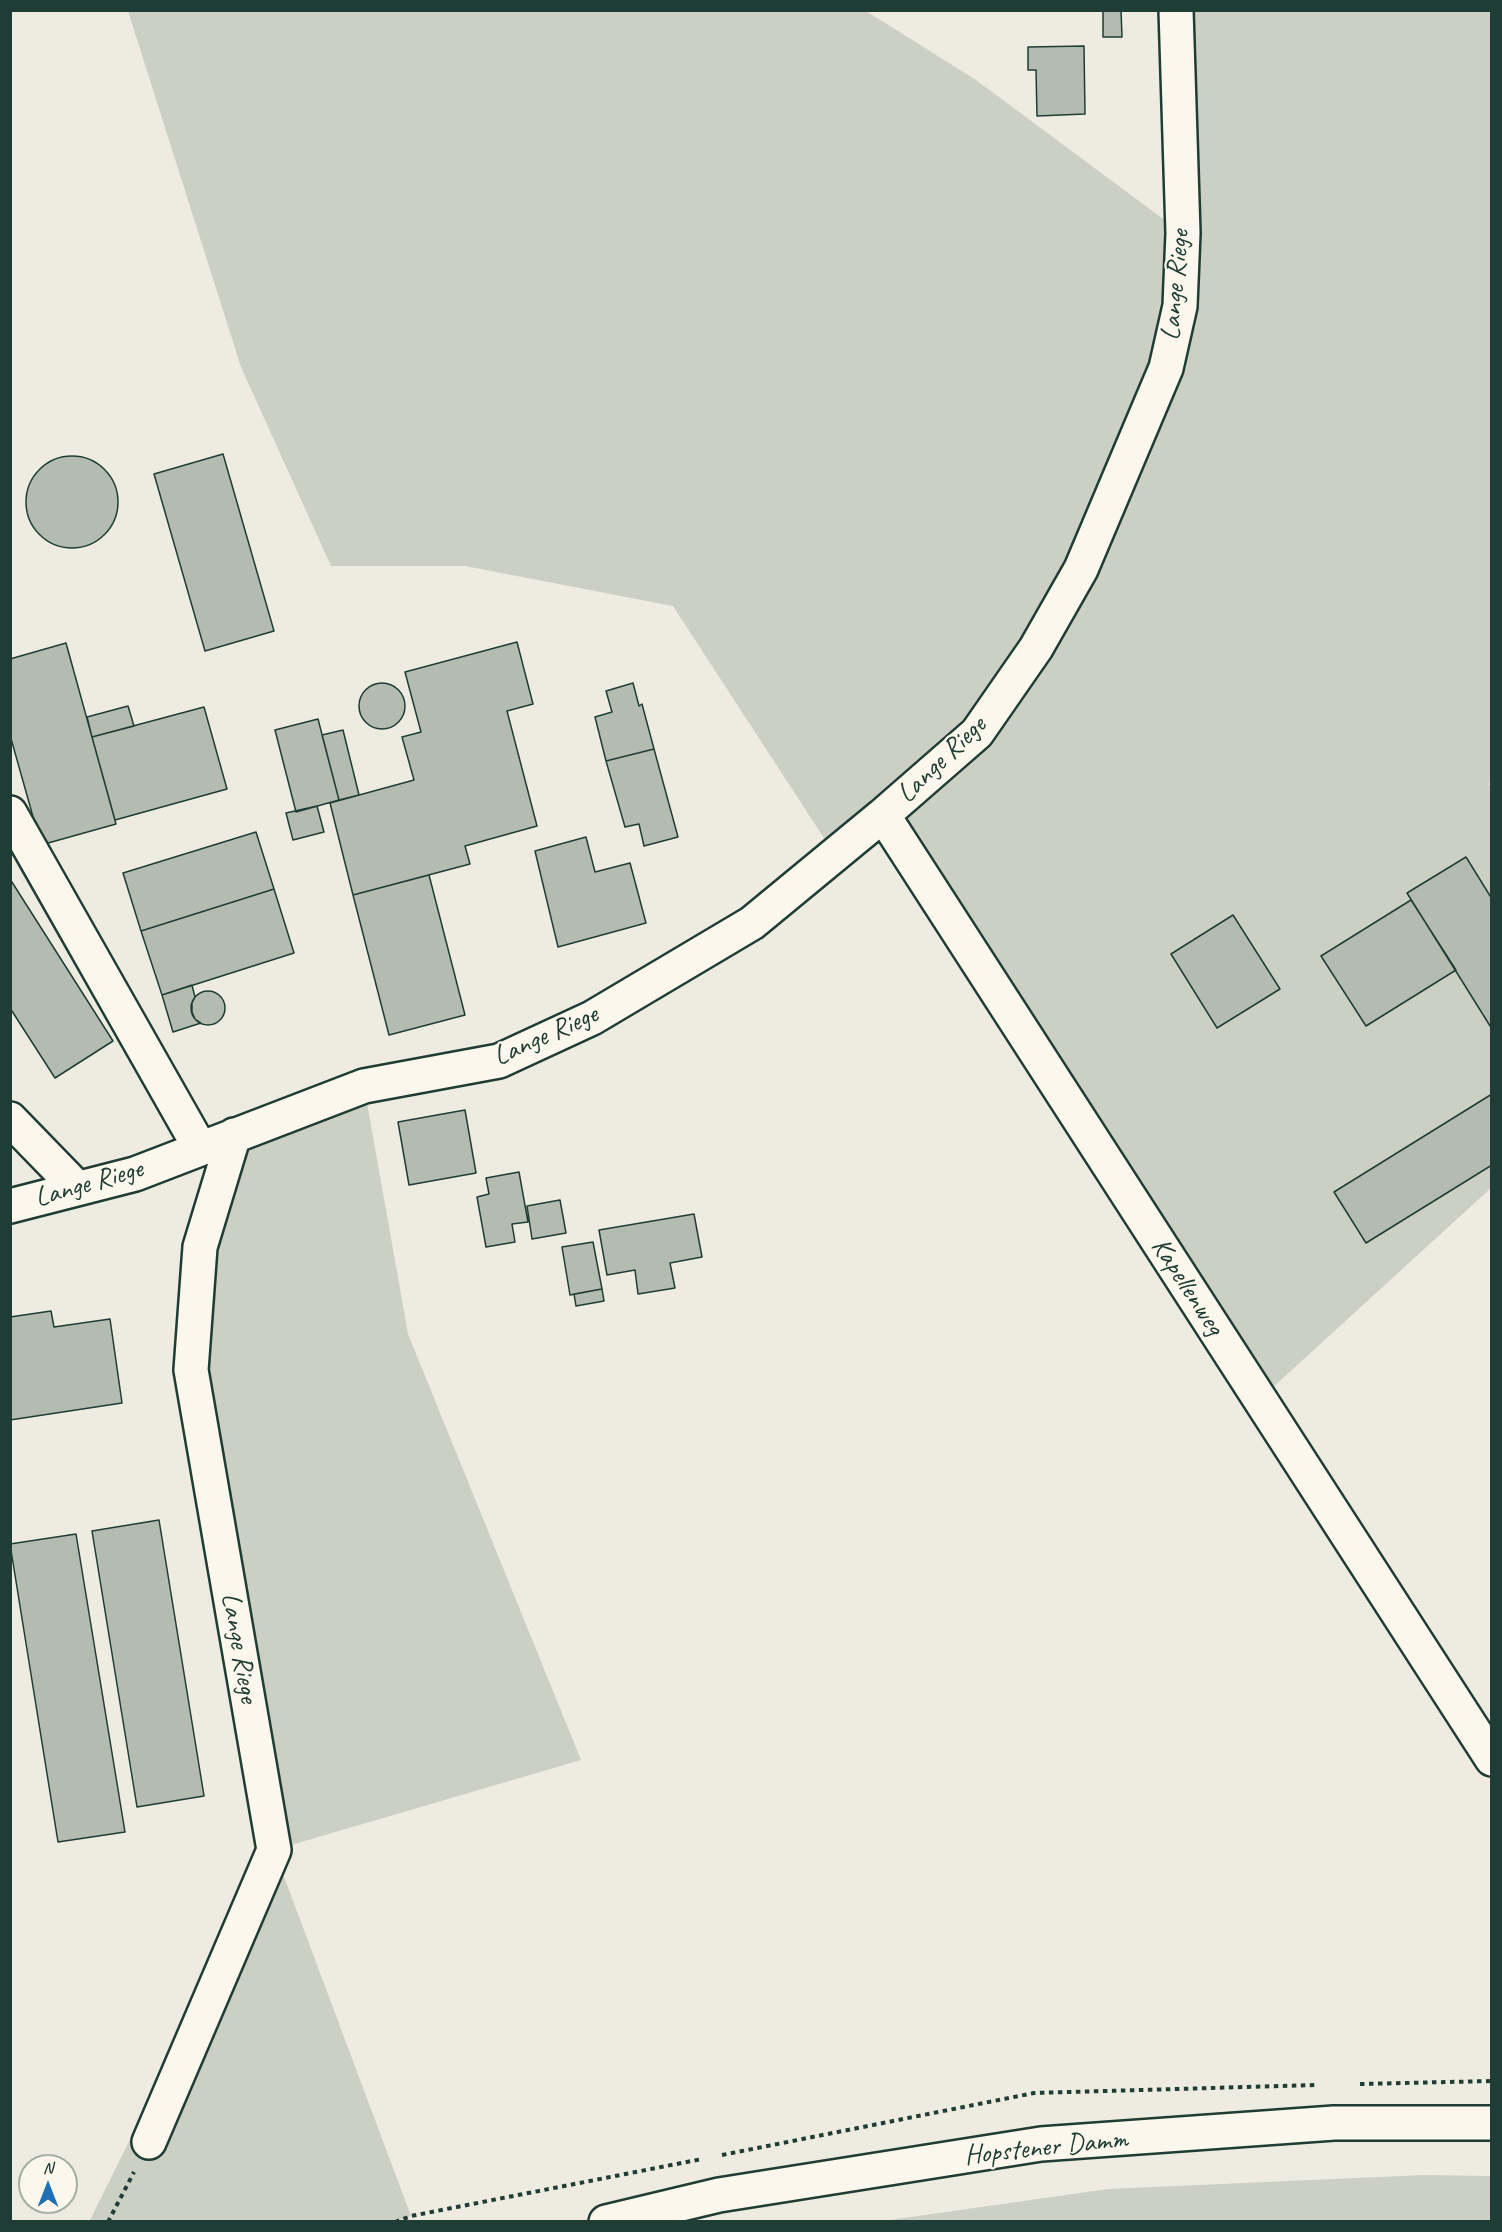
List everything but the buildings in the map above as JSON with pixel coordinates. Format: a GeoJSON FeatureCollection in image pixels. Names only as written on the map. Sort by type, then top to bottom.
{"type":"FeatureCollection","features":[{"type":"Feature","properties":{"kind":"street","name":"Lange Riege"},"geometry":{"type":"LineString","coordinates":[[10,1206],[135,1174],[364,1086],[499,1061],[592,1018],[752,923],[884,815],[977,733],[1036,648],[1081,569],[1166,368],[1180,306],[1183,233],[1176,10]]}},
{"type":"Feature","properties":{"kind":"street"},"geometry":{"type":"LineString","coordinates":[[10,813],[200,1148]]}},
{"type":"Feature","properties":{"kind":"street","name":"Kapellenweg"},"geometry":{"type":"LineString","coordinates":[[884,815],[1491,1759]]}},
{"type":"Feature","properties":{"kind":"street"},"geometry":{"type":"LineString","coordinates":[[10,1119],[77,1188]]}},
{"type":"Feature","properties":{"kind":"street","name":"Lange Riege"},"geometry":{"type":"LineString","coordinates":[[149,2142],[274,1850],[191,1370],[200,1247],[234,1135]]}},
{"type":"Feature","properties":{"kind":"street","name":"Hopstener Damm"},"geometry":{"type":"LineString","coordinates":[[606,2222],[719,2195],[1041,2144],[1334,2123],[1491,2122]]}},
{"type":"Feature","properties":{"kind":"path"},"geometry":{"type":"LineString","coordinates":[[108,2222],[149,2142]]}},
{"type":"Feature","properties":{"kind":"shaded area"},"geometry":{"type":"Polygon","coordinates":[[[128,11],[866,11],[976,80],[1182,233],[1176,11],[1491,11],[1492,782],[1488,784],[1492,787],[1491,1188],[1259,1400],[884,815],[835,855],[673,606],[465,566],[331,566],[241,367],[128,11]]]}},
{"type":"Feature","properties":{"kind":"shaded area"},"geometry":{"type":"Polygon","coordinates":[[[364,1086],[408,1334],[581,1760],[274,1850],[191,1370],[234,1135],[364,1086]]]}},
{"type":"Feature","properties":{"kind":"shaded area"},"geometry":{"type":"Polygon","coordinates":[[[274,1850],[411,2216],[393,2222],[89,2222],[274,1850]]]}},
{"type":"Feature","properties":{"kind":"shaded area"},"geometry":{"type":"Polygon","coordinates":[[[1424,2175],[1491,2176],[1491,2221],[883,2221],[1108,2189],[1424,2175]]]}}]}
